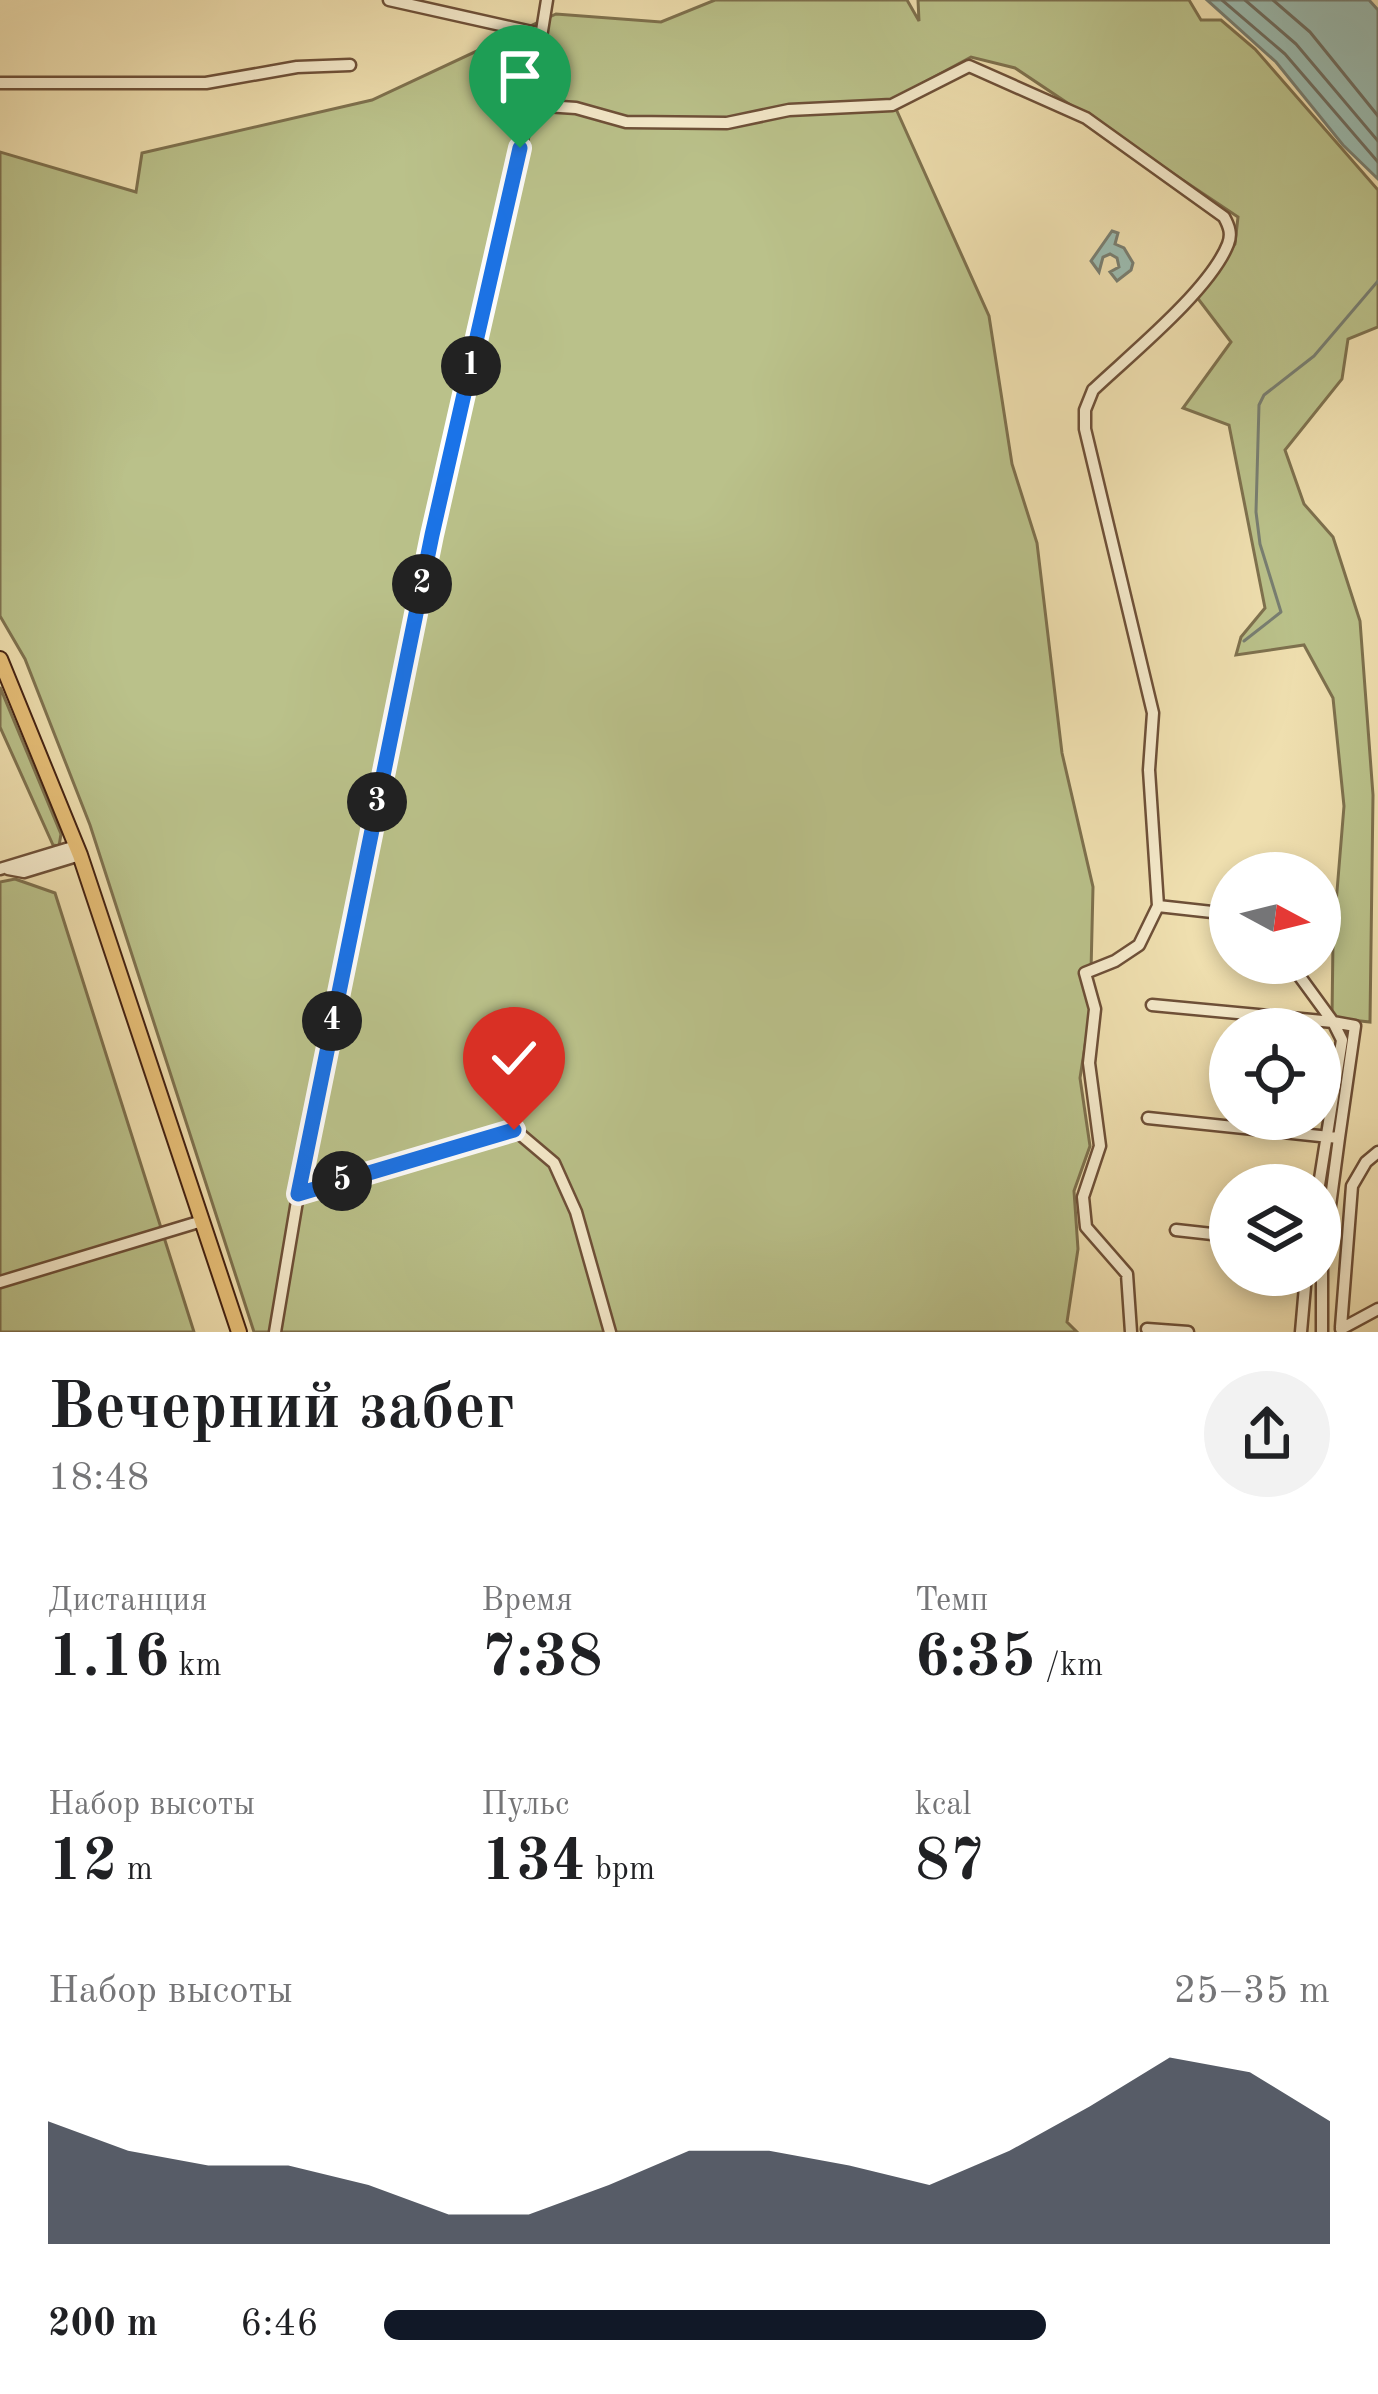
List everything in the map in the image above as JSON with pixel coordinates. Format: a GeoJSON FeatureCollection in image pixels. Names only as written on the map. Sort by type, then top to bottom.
{"type":"FeatureCollection","features":[{"type":"Feature","properties":{"kind":"main road"},"geometry":{"type":"LineString","coordinates":[[0,659],[78,850],[239,1332]]}},
{"type":"Feature","properties":{"kind":"street"},"geometry":{"type":"LineString","coordinates":[[389,0],[541,34]]}},
{"type":"Feature","properties":{"kind":"street"},"geometry":{"type":"LineString","coordinates":[[274,1332],[432,535],[530,105],[547,0]]}},
{"type":"Feature","properties":{"kind":"street"},"geometry":{"type":"LineString","coordinates":[[0,83],[206,83],[297,67],[350,64]]}},
{"type":"Feature","properties":{"kind":"street"},"geometry":{"type":"LineString","coordinates":[[530,105],[576,108],[626,122],[727,122],[789,110],[892,105],[969,66],[1087,118],[1224,217],[1229,226],[1229,242],[1192,296],[1093,390],[1085,410],[1084,429],[1153,713],[1149,770],[1158,907],[1139,945],[1085,973],[1095,1009],[1089,1063],[1100,1146],[1083,1197],[1086,1227],[1126,1274],[1131,1332]]}},
{"type":"Feature","properties":{"kind":"street"},"geometry":{"type":"LineString","coordinates":[[2,868],[24,872],[78,850]]}},
{"type":"Feature","properties":{"kind":"street"},"geometry":{"type":"LineString","coordinates":[[1158,907],[1209,912]]}},
{"type":"Feature","properties":{"kind":"street"},"geometry":{"type":"LineString","coordinates":[[1152,1005],[1209,1010]]}},
{"type":"Feature","properties":{"kind":"street"},"geometry":{"type":"LineString","coordinates":[[1341,1023],[1355,1026],[1341,1097]]}},
{"type":"Feature","properties":{"kind":"street"},"geometry":{"type":"LineString","coordinates":[[1148,1118],[1209,1125]]}},
{"type":"Feature","properties":{"kind":"street"},"geometry":{"type":"LineString","coordinates":[[298,1194],[514,1130],[554,1163],[576,1212],[610,1332]]}},
{"type":"Feature","properties":{"kind":"street"},"geometry":{"type":"LineString","coordinates":[[1322,1332],[1322,1266],[1333,1140]]}},
{"type":"Feature","properties":{"kind":"street"},"geometry":{"type":"LineString","coordinates":[[1341,1329],[1352,1186],[1378,1152]]}},
{"type":"Feature","properties":{"kind":"street"},"geometry":{"type":"LineString","coordinates":[[0,1282],[202,1221]]}},
{"type":"Feature","properties":{"kind":"street"},"geometry":{"type":"LineString","coordinates":[[1176,1230],[1209,1234]]}},
{"type":"Feature","properties":{"kind":"street"},"geometry":{"type":"LineString","coordinates":[[1300,1332],[1304,1296]]}},
{"type":"Feature","properties":{"kind":"street"},"geometry":{"type":"LineString","coordinates":[[1341,1329],[1378,1309]]}},
{"type":"Feature","properties":{"kind":"street"},"geometry":{"type":"LineString","coordinates":[[1148,1329],[1188,1332]]}},
{"type":"Feature","properties":{"kind":"green space"},"geometry":{"type":"Polygon","coordinates":[[[715,0],[907,0],[919,21],[918,0],[1189,0],[1201,20],[1221,20],[1255,49],[1378,190],[1378,327],[1348,339],[1342,379],[1285,450],[1304,504],[1333,537],[1360,621],[1373,795],[1370,1022],[1341,1019],[1341,1008],[1332,1008],[1332,984],[1341,984],[1344,806],[1333,698],[1304,645],[1236,655],[1241,637],[1265,608],[1229,425],[1183,408],[1231,342],[1196,296],[1235,244],[1238,217],[1015,68],[971,57],[892,100],[989,316],[1012,464],[1037,543],[1062,753],[1093,887],[1090,1014],[1080,1078],[1090,1146],[1074,1191],[1078,1249],[1067,1322],[1077,1332],[254,1332],[90,825],[25,659],[0,616],[0,152],[136,192],[142,153],[372,100],[556,14],[661,22],[715,0]]]}},
{"type":"Feature","properties":{"kind":"green space"},"geometry":{"type":"Polygon","coordinates":[[[0,687],[61,834],[59,846],[53,845],[0,727],[0,687]]]}},
{"type":"Feature","properties":{"kind":"green space"},"geometry":{"type":"Polygon","coordinates":[[[15,879],[55,893],[194,1332],[0,1332],[0,882],[15,879]]]}},
{"type":"Feature","properties":{"kind":"water"},"geometry":{"type":"Polygon","coordinates":[[[1207,0],[1369,0],[1378,10],[1378,179],[1343,145],[1276,62],[1207,0]]]}},
{"type":"Feature","properties":{"kind":"water"},"geometry":{"type":"Polygon","coordinates":[[[1112,231],[1118,233],[1115,244],[1124,248],[1133,263],[1117,281],[1110,272],[1119,267],[1117,258],[1103,257],[1099,272],[1091,261],[1112,231]]]}},
{"type":"Feature","properties":{"kind":"waterway"},"geometry":{"type":"LineString","coordinates":[[1244,641],[1281,612],[1260,544],[1256,512],[1259,405],[1264,395],[1314,356],[1378,281]]}},
{"type":"Feature","properties":{"kind":"route"},"geometry":{"type":"LineString","coordinates":[[514,1130],[298,1194],[432,535],[520,148]]}}]}
